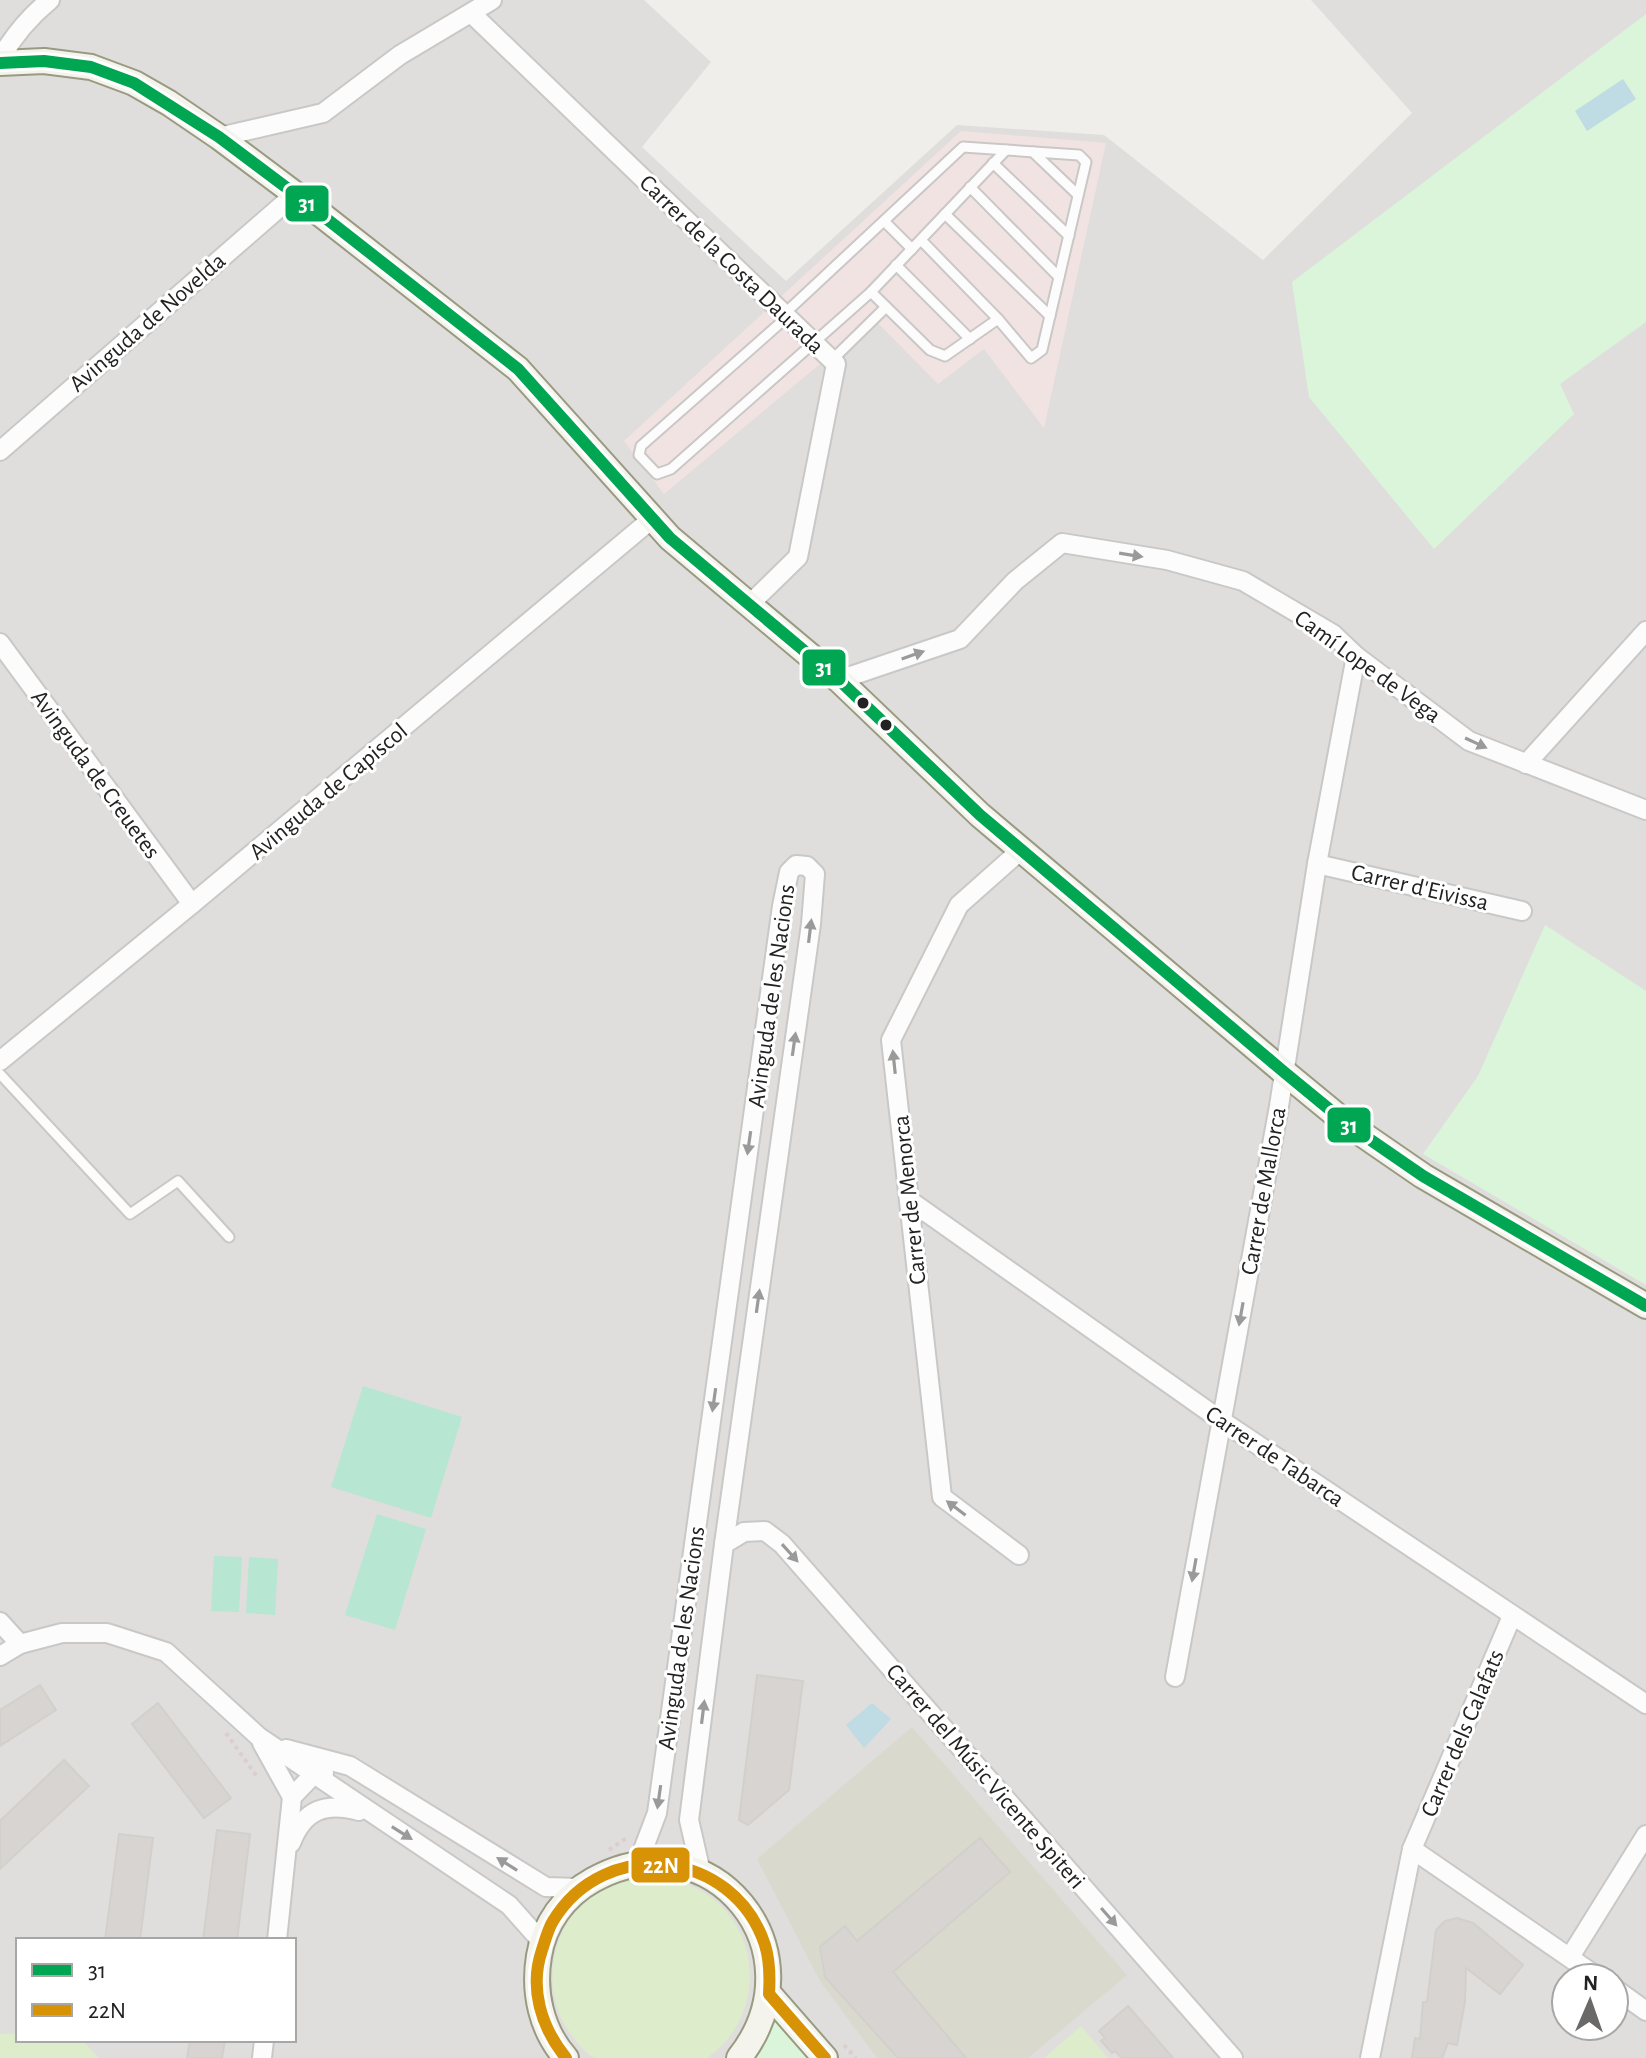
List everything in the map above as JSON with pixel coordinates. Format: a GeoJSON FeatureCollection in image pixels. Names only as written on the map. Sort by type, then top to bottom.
{"type":"FeatureCollection","features":[{"type":"Feature","properties":{"kind":"street"},"geometry":{"type":"LineString","coordinates":[[219,137],[323,113],[400,55],[492,0]]}},
{"type":"Feature","properties":{"kind":"street"},"geometry":{"type":"LineString","coordinates":[[49,1],[29,17],[12,38],[0,61],[44,61],[91,67],[134,83],[219,137],[295,194],[518,369],[670,538],[839,680],[1021,850],[1284,1072],[1346,1123],[1423,1176],[1646,1306]]}},
{"type":"Feature","properties":{"kind":"street","name":"Carrer de la Costa Daurada"},"geometry":{"type":"LineString","coordinates":[[471,13],[836,364],[798,557],[749,605]]}},
{"type":"Feature","properties":{"kind":"street","name":"Avinguda de Novelda"},"geometry":{"type":"LineString","coordinates":[[0,451],[295,194]]}},
{"type":"Feature","properties":{"kind":"street","name":"Avinguda de Capiscol"},"geometry":{"type":"LineString","coordinates":[[0,1061],[653,518]]}},
{"type":"Feature","properties":{"kind":"street","name":"Camí Lope de Vega"},"geometry":{"type":"LineString","coordinates":[[839,680],[960,639],[1015,581],[1062,543],[1167,560],[1243,581],[1333,634],[1356,656],[1469,741],[1646,810]]}},
{"type":"Feature","properties":{"kind":"street"},"geometry":{"type":"LineString","coordinates":[[1526,764],[1646,631]]}},
{"type":"Feature","properties":{"kind":"street","name":"Avinguda de Creuetes"},"geometry":{"type":"LineString","coordinates":[[0,643],[192,904]]}},
{"type":"Feature","properties":{"kind":"street","name":"Carrer de Mallorca"},"geometry":{"type":"LineString","coordinates":[[1175,1677],[1356,656]]}},
{"type":"Feature","properties":{"kind":"street","name":"Carrer de Menorca"},"geometry":{"type":"LineString","coordinates":[[1019,1555],[942,1497],[891,1040],[959,905],[1021,850]]}},
{"type":"Feature","properties":{"kind":"street","name":"Carrer d'Eivissa"},"geometry":{"type":"LineString","coordinates":[[1317,864],[1522,911]]}},
{"type":"Feature","properties":{"kind":"street","name":"Avinguda de les Nacions"},"geometry":{"type":"LineString","coordinates":[[638,1863],[657,1810],[782,906],[789,872],[796,865],[807,866],[815,874],[811,924],[724,1544],[689,1820],[701,1872]]}},
{"type":"Feature","properties":{"kind":"street","name":"Carrer de Tabarca"},"geometry":{"type":"LineString","coordinates":[[909,1200],[1222,1421],[1646,1704]]}},
{"type":"Feature","properties":{"kind":"street","name":"Carrer del Músic Vicente Spiteri"},"geometry":{"type":"LineString","coordinates":[[724,1544],[744,1532],[765,1531],[782,1544],[1233,2058]]}},
{"type":"Feature","properties":{"kind":"street","name":"Carrer dels Calafats"},"geometry":{"type":"LineString","coordinates":[[1370,2058],[1412,1849],[1512,1616]]}},
{"type":"Feature","properties":{"kind":"street"},"geometry":{"type":"LineString","coordinates":[[0,1622],[20,1644]]}},
{"type":"Feature","properties":{"kind":"street"},"geometry":{"type":"LineString","coordinates":[[0,1656],[20,1644],[62,1633],[107,1633],[166,1652],[259,1737],[509,1905],[541,1941]]}},
{"type":"Feature","properties":{"kind":"street"},"geometry":{"type":"LineString","coordinates":[[259,1737],[292,1752],[357,1769],[546,1887],[579,1888]]}},
{"type":"Feature","properties":{"kind":"street"},"geometry":{"type":"LineString","coordinates":[[259,1737],[292,1797],[277,1938]]}},
{"type":"Feature","properties":{"kind":"street"},"geometry":{"type":"LineString","coordinates":[[292,1797],[313,1775],[357,1769]]}},
{"type":"Feature","properties":{"kind":"street"},"geometry":{"type":"LineString","coordinates":[[287,1853],[298,1825],[315,1811],[338,1806],[373,1815]]}},
{"type":"Feature","properties":{"kind":"street"},"geometry":{"type":"LineString","coordinates":[[1570,1957],[1646,1835]]}},
{"type":"Feature","properties":{"kind":"street"},"geometry":{"type":"LineString","coordinates":[[1412,1849],[1577,1962]]}},
{"type":"Feature","properties":{"kind":"street"},"geometry":{"type":"LineString","coordinates":[[566,2058],[540,2014],[535,1978],[541,1941],[561,1905],[579,1888],[613,1869],[638,1863],[665,1862],[701,1872],[719,1882],[743,1904],[763,1939],[770,1966],[769,1994],[760,2026],[739,2058]]}},
{"type":"Feature","properties":{"kind":"street"},"geometry":{"type":"LineString","coordinates":[[769,1994],[832,2048]]}},
{"type":"Feature","properties":{"kind":"lane"},"geometry":{"type":"LineString","coordinates":[[921,240],[998,319],[1031,358],[1042,350],[1086,162],[1079,155],[963,147],[785,317],[641,446],[639,455],[657,474],[671,469],[871,292],[1006,150]]}},
{"type":"Feature","properties":{"kind":"lane"},"geometry":{"type":"LineString","coordinates":[[1033,152],[1078,195]]}},
{"type":"Feature","properties":{"kind":"lane"},"geometry":{"type":"LineString","coordinates":[[993,163],[1069,236]]}},
{"type":"Feature","properties":{"kind":"lane"},"geometry":{"type":"LineString","coordinates":[[970,187],[1059,277]]}},
{"type":"Feature","properties":{"kind":"lane"},"geometry":{"type":"LineString","coordinates":[[945,214],[1050,316]]}},
{"type":"Feature","properties":{"kind":"lane"},"geometry":{"type":"LineString","coordinates":[[884,221],[912,249]]}},
{"type":"Feature","properties":{"kind":"lane"},"geometry":{"type":"LineString","coordinates":[[896,265],[970,339]]}},
{"type":"Feature","properties":{"kind":"lane"},"geometry":{"type":"LineString","coordinates":[[871,292],[930,350],[945,356],[998,319]]}},
{"type":"Feature","properties":{"kind":"lane"},"geometry":{"type":"LineString","coordinates":[[832,360],[886,307]]}},
{"type":"Feature","properties":{"kind":"lane"},"geometry":{"type":"LineString","coordinates":[[0,1074],[130,1214],[178,1181],[229,1237]]}},
{"type":"Feature","properties":{"kind":"path"},"geometry":{"type":"LineString","coordinates":[[219,1725],[263,1785]]}},
{"type":"Feature","properties":{"kind":"path"},"geometry":{"type":"LineString","coordinates":[[598,1857],[630,1835]]}},
{"type":"Feature","properties":{"kind":"path"},"geometry":{"type":"LineString","coordinates":[[832,2048],[856,2058]]}},
{"type":"Feature","properties":{"kind":"shaded area"},"geometry":{"type":"Polygon","coordinates":[[[0,0],[644,0],[711,62],[642,147],[786,281],[957,125],[1104,135],[1263,260],[1412,113],[1311,0],[1646,0],[1646,2058],[0,2058],[0,0]]]}},
{"type":"Feature","properties":{"kind":"shaded area"},"geometry":{"type":"Polygon","coordinates":[[[961,131],[1106,143],[1044,428],[984,349],[938,384],[874,319],[664,494],[624,441],[961,131]]]}},
{"type":"Feature","properties":{"kind":"shaded area"},"geometry":{"type":"Polygon","coordinates":[[[912,1727],[1127,1975],[1028,2058],[877,2058],[820,1981],[757,1859],[912,1727]]]}},
{"type":"Feature","properties":{"kind":"green space"},"geometry":{"type":"Polygon","coordinates":[[[1646,14],[1646,322],[1560,384],[1574,414],[1434,549],[1309,397],[1292,282],[1646,14]]]}},
{"type":"Feature","properties":{"kind":"green space"},"geometry":{"type":"Polygon","coordinates":[[[1545,925],[1646,991],[1646,1285],[1423,1154],[1478,1076],[1545,925]]]}},
{"type":"Feature","properties":{"kind":"green space"},"geometry":{"type":"Polygon","coordinates":[[[363,1386],[462,1417],[431,1518],[331,1487],[363,1386]]]}},
{"type":"Feature","properties":{"kind":"green space"},"geometry":{"type":"Polygon","coordinates":[[[377,1514],[426,1529],[395,1630],[345,1615],[377,1514]]]}},
{"type":"Feature","properties":{"kind":"green space"},"geometry":{"type":"Polygon","coordinates":[[[214,1556],[242,1557],[239,1612],[211,1611],[214,1556]]]}},
{"type":"Feature","properties":{"kind":"green space"},"geometry":{"type":"Polygon","coordinates":[[[249,1557],[278,1559],[275,1615],[246,1613],[249,1557]]]}},
{"type":"Feature","properties":{"kind":"green space"},"geometry":{"type":"Polygon","coordinates":[[[655,1878],[696,1888],[726,1912],[739,1931],[747,1953],[750,1976],[747,2000],[739,2022],[726,2041],[707,2058],[593,2057],[570,2033],[554,1995],[552,1975],[561,1935],[571,1917],[602,1890],[628,1881],[655,1878]]]}},
{"type":"Feature","properties":{"kind":"green space"},"geometry":{"type":"Polygon","coordinates":[[[774,2018],[808,2058],[748,2058],[774,2018]]]}},
{"type":"Feature","properties":{"kind":"green space"},"geometry":{"type":"Polygon","coordinates":[[[1081,2026],[1108,2058],[1044,2058],[1081,2026]]]}},
{"type":"Feature","properties":{"kind":"green space"},"geometry":{"type":"Polygon","coordinates":[[[0,2034],[16,2034],[16,2042],[84,2042],[99,2058],[0,2058],[0,2034]]]}},
{"type":"Feature","properties":{"kind":"water"},"geometry":{"type":"Polygon","coordinates":[[[1623,79],[1636,99],[1587,131],[1575,111],[1623,79]]]}},
{"type":"Feature","properties":{"kind":"water"},"geometry":{"type":"Polygon","coordinates":[[[872,1703],[891,1719],[864,1748],[846,1725],[872,1703]]]}},
{"type":"Feature","properties":{"kind":"building"},"geometry":{"type":"Polygon","coordinates":[[[757,1675],[803,1681],[789,1790],[748,1825],[739,1820],[757,1675]]]}},
{"type":"Feature","properties":{"kind":"building"},"geometry":{"type":"Polygon","coordinates":[[[40,1685],[56,1710],[0,1746],[0,1710],[40,1685]]]}},
{"type":"Feature","properties":{"kind":"building"},"geometry":{"type":"Polygon","coordinates":[[[158,1703],[231,1798],[204,1818],[132,1724],[158,1703]]]}},
{"type":"Feature","properties":{"kind":"building"},"geometry":{"type":"Polygon","coordinates":[[[64,1760],[89,1786],[0,1869],[0,1821],[64,1760]]]}},
{"type":"Feature","properties":{"kind":"building"},"geometry":{"type":"Polygon","coordinates":[[[217,1830],[250,1834],[237,1938],[203,1938],[217,1830]]]}},
{"type":"Feature","properties":{"kind":"building"},"geometry":{"type":"Polygon","coordinates":[[[119,1834],[153,1838],[140,1938],[105,1938],[119,1834]]]}},
{"type":"Feature","properties":{"kind":"building"},"geometry":{"type":"Polygon","coordinates":[[[980,1838],[1010,1872],[893,1972],[966,2058],[898,2058],[825,1977],[820,1947],[845,1926],[857,1941],[980,1838]]]}},
{"type":"Feature","properties":{"kind":"building"},"geometry":{"type":"Polygon","coordinates":[[[1457,1918],[1473,1923],[1523,1965],[1500,1994],[1466,1968],[1465,2002],[1457,2045],[1448,2043],[1442,2058],[1412,2058],[1415,2038],[1420,2039],[1423,2002],[1427,2002],[1436,1930],[1445,1921],[1457,1918]]]}},
{"type":"Feature","properties":{"kind":"building"},"geometry":{"type":"Polygon","coordinates":[[[1128,2006],[1173,2058],[1122,2058],[1115,2051],[1112,2053],[1101,2041],[1105,2038],[1099,2031],[1128,2006]]]}},
{"type":"Feature","properties":{"kind":"building"},"geometry":{"type":"Polygon","coordinates":[[[190,2042],[225,2042],[222,2058],[187,2058],[190,2042]]]}},
{"type":"Feature","properties":{"kind":"transit line","name":"31"},"geometry":{"type":"LineString","coordinates":[[0,63],[44,61],[91,67],[134,83],[219,137],[295,194],[518,369],[670,538],[839,680],[980,815],[1284,1072],[1346,1123],[1423,1176],[1646,1306]]}},
{"type":"Feature","properties":{"kind":"transit line","name":"22N"},"geometry":{"type":"LineString","coordinates":[[566,2058],[544,2020],[537,1993],[538,1964],[551,1924],[576,1893],[604,1875],[635,1866],[667,1865],[698,1873],[726,1889],[749,1913],[767,1951],[769,1994],[825,2058]]}}]}
